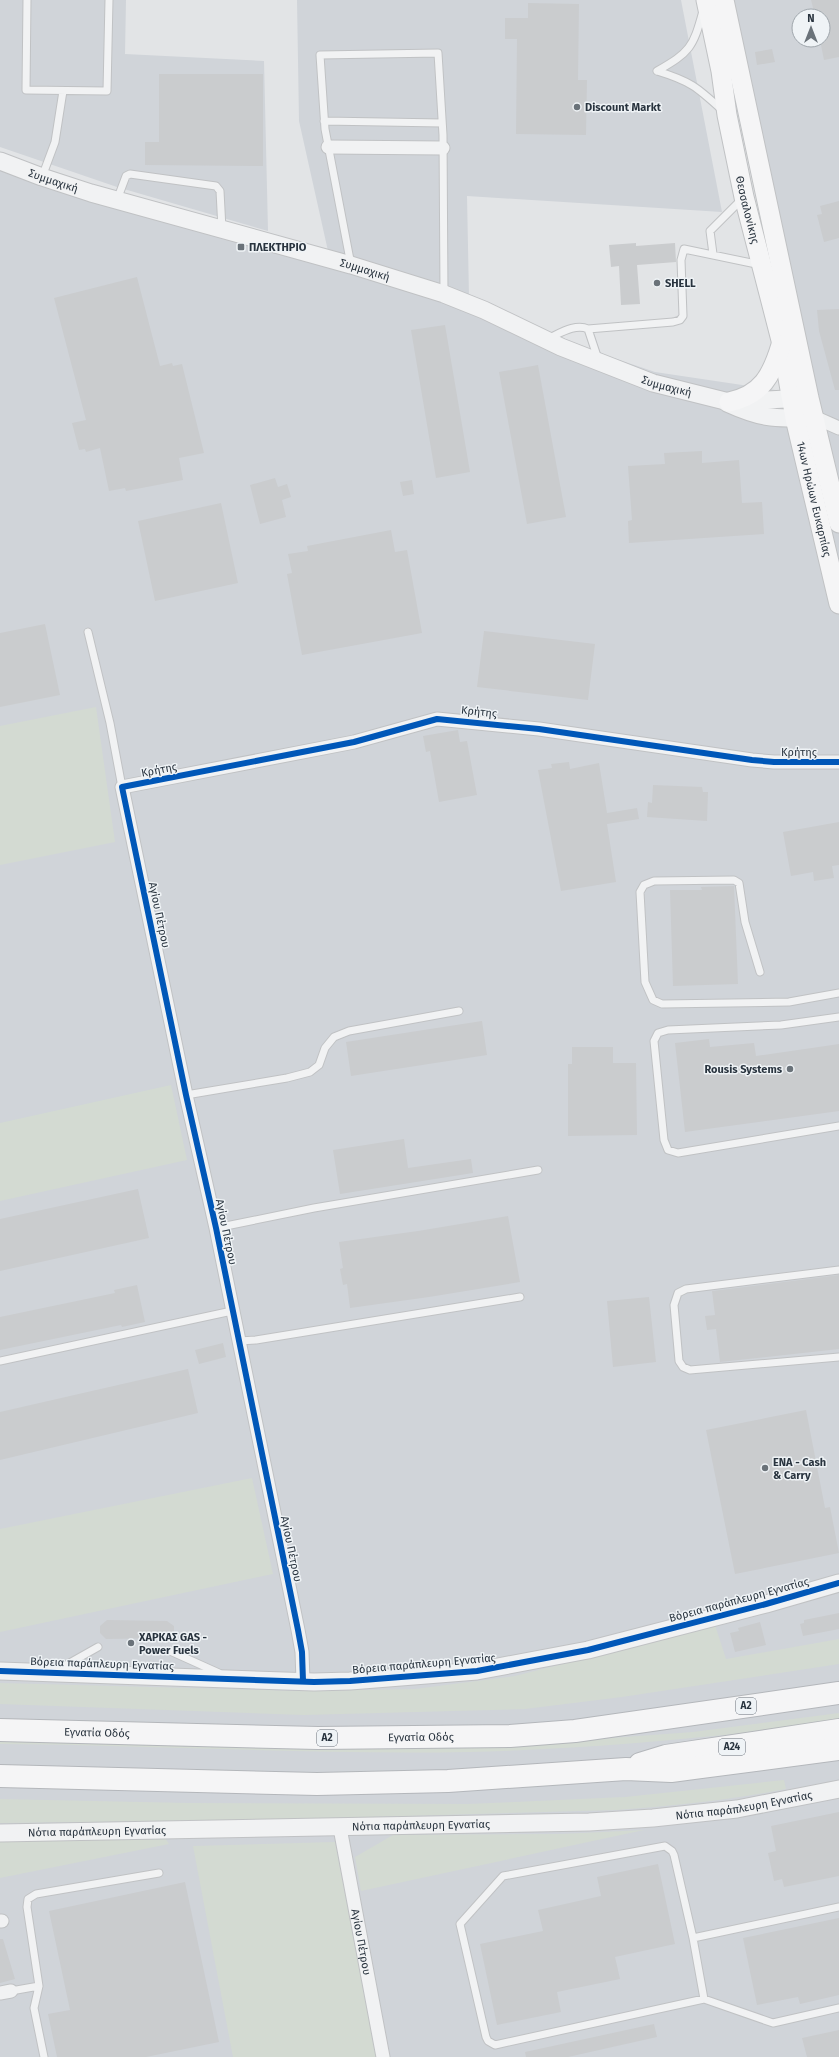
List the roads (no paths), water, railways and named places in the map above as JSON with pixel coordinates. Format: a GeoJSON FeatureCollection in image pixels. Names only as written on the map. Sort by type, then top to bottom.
{"type":"FeatureCollection","features":[{"type":"Feature","properties":{"kind":"highway","name":"Εγνατία Οδός"},"geometry":{"type":"LineString","coordinates":[[0,1730],[318,1738],[510,1736],[575,1731],[839,1693]]}},
{"type":"Feature","properties":{"kind":"highway","name":"Α24"},"geometry":{"type":"LineString","coordinates":[[626,1769],[666,1756],[839,1730]]}},
{"type":"Feature","properties":{"kind":"highway"},"geometry":{"type":"LineString","coordinates":[[0,1776],[317,1784],[448,1781],[626,1769],[671,1771],[839,1749]]}},
{"type":"Feature","properties":{"kind":"main road","name":"Θεσσαλονίκης"},"geometry":{"type":"LineString","coordinates":[[712,0],[727,115],[744,197],[782,344],[800,398],[814,417]]}},
{"type":"Feature","properties":{"kind":"main road","name":"Θεσσαλονίκης"},"geometry":{"type":"LineString","coordinates":[[712,0],[800,398],[795,418]]}},
{"type":"Feature","properties":{"kind":"main road"},"geometry":{"type":"LineString","coordinates":[[725,401],[742,399],[762,386],[772,372],[782,344]]}},
{"type":"Feature","properties":{"kind":"main road","name":"14ων Ηρώων Ευκαρπίας"},"geometry":{"type":"LineString","coordinates":[[814,417],[839,523]]}},
{"type":"Feature","properties":{"kind":"main road","name":"14ων Ηρώων Ευκαρπίας"},"geometry":{"type":"LineString","coordinates":[[795,418],[839,604]]}},
{"type":"Feature","properties":{"kind":"street"},"geometry":{"type":"LineString","coordinates":[[328,147],[443,148]]}},
{"type":"Feature","properties":{"kind":"street","name":"Συμμαχική"},"geometry":{"type":"LineString","coordinates":[[0,160],[42,177],[117,200],[351,265],[444,294],[484,310],[546,339],[653,383],[725,401],[757,416],[795,418],[814,417]]}},
{"type":"Feature","properties":{"kind":"street","name":"Συμμαχική"},"geometry":{"type":"LineString","coordinates":[[725,401],[800,398]]}},
{"type":"Feature","properties":{"kind":"street"},"geometry":{"type":"LineString","coordinates":[[814,417],[839,428]]}},
{"type":"Feature","properties":{"kind":"street","name":"Κρήτης"},"geometry":{"type":"LineString","coordinates":[[122,787],[354,742],[437,719],[539,729],[752,760],[774,762],[839,762]]}},
{"type":"Feature","properties":{"kind":"street","name":"Αγίου Πέτρου"},"geometry":{"type":"LineString","coordinates":[[122,787],[186,1095],[216,1228],[298,1630],[302,1652],[302,1681]]}},
{"type":"Feature","properties":{"kind":"street","name":"Βόρεια παράπλευρη Εγνατίας"},"geometry":{"type":"LineString","coordinates":[[0,1671],[302,1681],[350,1681],[477,1672],[588,1650],[766,1604],[839,1583]]}},
{"type":"Feature","properties":{"kind":"street","name":"Νότια παράπλευρη Εγνατίας"},"geometry":{"type":"LineString","coordinates":[[0,1833],[531,1824],[646,1818],[737,1809],[839,1790]]}},
{"type":"Feature","properties":{"kind":"street","name":"Αγίου Πέτρου"},"geometry":{"type":"LineString","coordinates":[[340,1828],[382,2057]]}},
{"type":"Feature","properties":{"kind":"lane"},"geometry":{"type":"LineString","coordinates":[[27,0],[26,90],[64,91],[107,91],[109,0]]}},
{"type":"Feature","properties":{"kind":"lane"},"geometry":{"type":"LineString","coordinates":[[712,0],[694,41],[688,50],[679,58],[657,71],[683,79],[698,88],[727,115]]}},
{"type":"Feature","properties":{"kind":"lane"},"geometry":{"type":"LineString","coordinates":[[351,265],[324,121],[320,55],[438,53],[443,148],[444,294]]}},
{"type":"Feature","properties":{"kind":"lane"},"geometry":{"type":"LineString","coordinates":[[42,177],[55,142],[64,91]]}},
{"type":"Feature","properties":{"kind":"lane"},"geometry":{"type":"LineString","coordinates":[[324,121],[442,123]]}},
{"type":"Feature","properties":{"kind":"lane"},"geometry":{"type":"LineString","coordinates":[[117,200],[126,176],[130,174],[216,186],[220,191],[222,229]]}},
{"type":"Feature","properties":{"kind":"lane"},"geometry":{"type":"LineString","coordinates":[[713,254],[710,231],[744,197]]}},
{"type":"Feature","properties":{"kind":"lane"},"geometry":{"type":"LineString","coordinates":[[546,339],[577,326],[583,326],[588,329],[673,322],[680,320],[683,316],[681,260],[684,249],[761,265]]}},
{"type":"Feature","properties":{"kind":"lane"},"geometry":{"type":"LineString","coordinates":[[588,329],[599,361]]}},
{"type":"Feature","properties":{"kind":"lane"},"geometry":{"type":"LineString","coordinates":[[88,632],[110,723],[122,787]]}},
{"type":"Feature","properties":{"kind":"lane"},"geometry":{"type":"LineString","coordinates":[[760,972],[745,922],[739,883],[734,880],[654,881],[644,885],[640,892],[645,982],[653,1000],[662,1004],[789,1002],[839,993]]}},
{"type":"Feature","properties":{"kind":"lane"},"geometry":{"type":"LineString","coordinates":[[186,1095],[287,1078],[310,1072],[319,1065],[325,1048],[334,1037],[349,1031],[459,1011]]}},
{"type":"Feature","properties":{"kind":"lane"},"geometry":{"type":"LineString","coordinates":[[839,1017],[781,1025],[668,1030],[658,1033],[654,1041],[664,1140],[668,1150],[678,1153],[839,1126]]}},
{"type":"Feature","properties":{"kind":"lane"},"geometry":{"type":"LineString","coordinates":[[216,1228],[314,1208],[538,1170]]}},
{"type":"Feature","properties":{"kind":"lane"},"geometry":{"type":"LineString","coordinates":[[839,1270],[686,1289],[678,1293],[674,1304],[679,1361],[683,1366],[690,1370],[839,1357]]}},
{"type":"Feature","properties":{"kind":"lane"},"geometry":{"type":"LineString","coordinates":[[239,1341],[256,1340],[520,1297]]}},
{"type":"Feature","properties":{"kind":"lane"},"geometry":{"type":"LineString","coordinates":[[0,1361],[232,1311]]}},
{"type":"Feature","properties":{"kind":"lane"},"geometry":{"type":"LineString","coordinates":[[54,1672],[98,1647]]}},
{"type":"Feature","properties":{"kind":"lane"},"geometry":{"type":"LineString","coordinates":[[170,1651],[230,1679]]}},
{"type":"Feature","properties":{"kind":"lane"},"geometry":{"type":"LineString","coordinates":[[704,1999],[693,1938],[674,1856],[672,1851],[665,1846],[503,1876],[462,1920],[459,1927],[486,2037],[488,2041],[495,2045],[704,1999],[773,2023],[839,2008]]}},
{"type":"Feature","properties":{"kind":"lane"},"geometry":{"type":"LineString","coordinates":[[44,2057],[34,2008],[40,1986],[26,1907],[28,1899],[36,1894],[159,1873]]}},
{"type":"Feature","properties":{"kind":"lane"},"geometry":{"type":"LineString","coordinates":[[693,1938],[839,1907]]}},
{"type":"Feature","properties":{"kind":"lane"},"geometry":{"type":"LineString","coordinates":[[6,1992],[40,1986]]}},
{"type":"Feature","properties":{"kind":"place","name":"Discount Markt"},"geometry":{"type":"Point","coordinates":[577,107]}},
{"type":"Feature","properties":{"kind":"place","name":"ΠΛΕΚΤΗΡΙΟ"},"geometry":{"type":"Point","coordinates":[241,247]}},
{"type":"Feature","properties":{"kind":"place","name":"SHELL"},"geometry":{"type":"Point","coordinates":[657,283]}},
{"type":"Feature","properties":{"kind":"place","name":"Rousis Systems"},"geometry":{"type":"Point","coordinates":[790,1069]}},
{"type":"Feature","properties":{"kind":"place","name":"ENA - Cash & Carry"},"geometry":{"type":"Point","coordinates":[765,1468]}},
{"type":"Feature","properties":{"kind":"place","name":"ΧΑΡΚΑΣ GAS - Power Fuels"},"geometry":{"type":"Point","coordinates":[131,1643]}}]}
